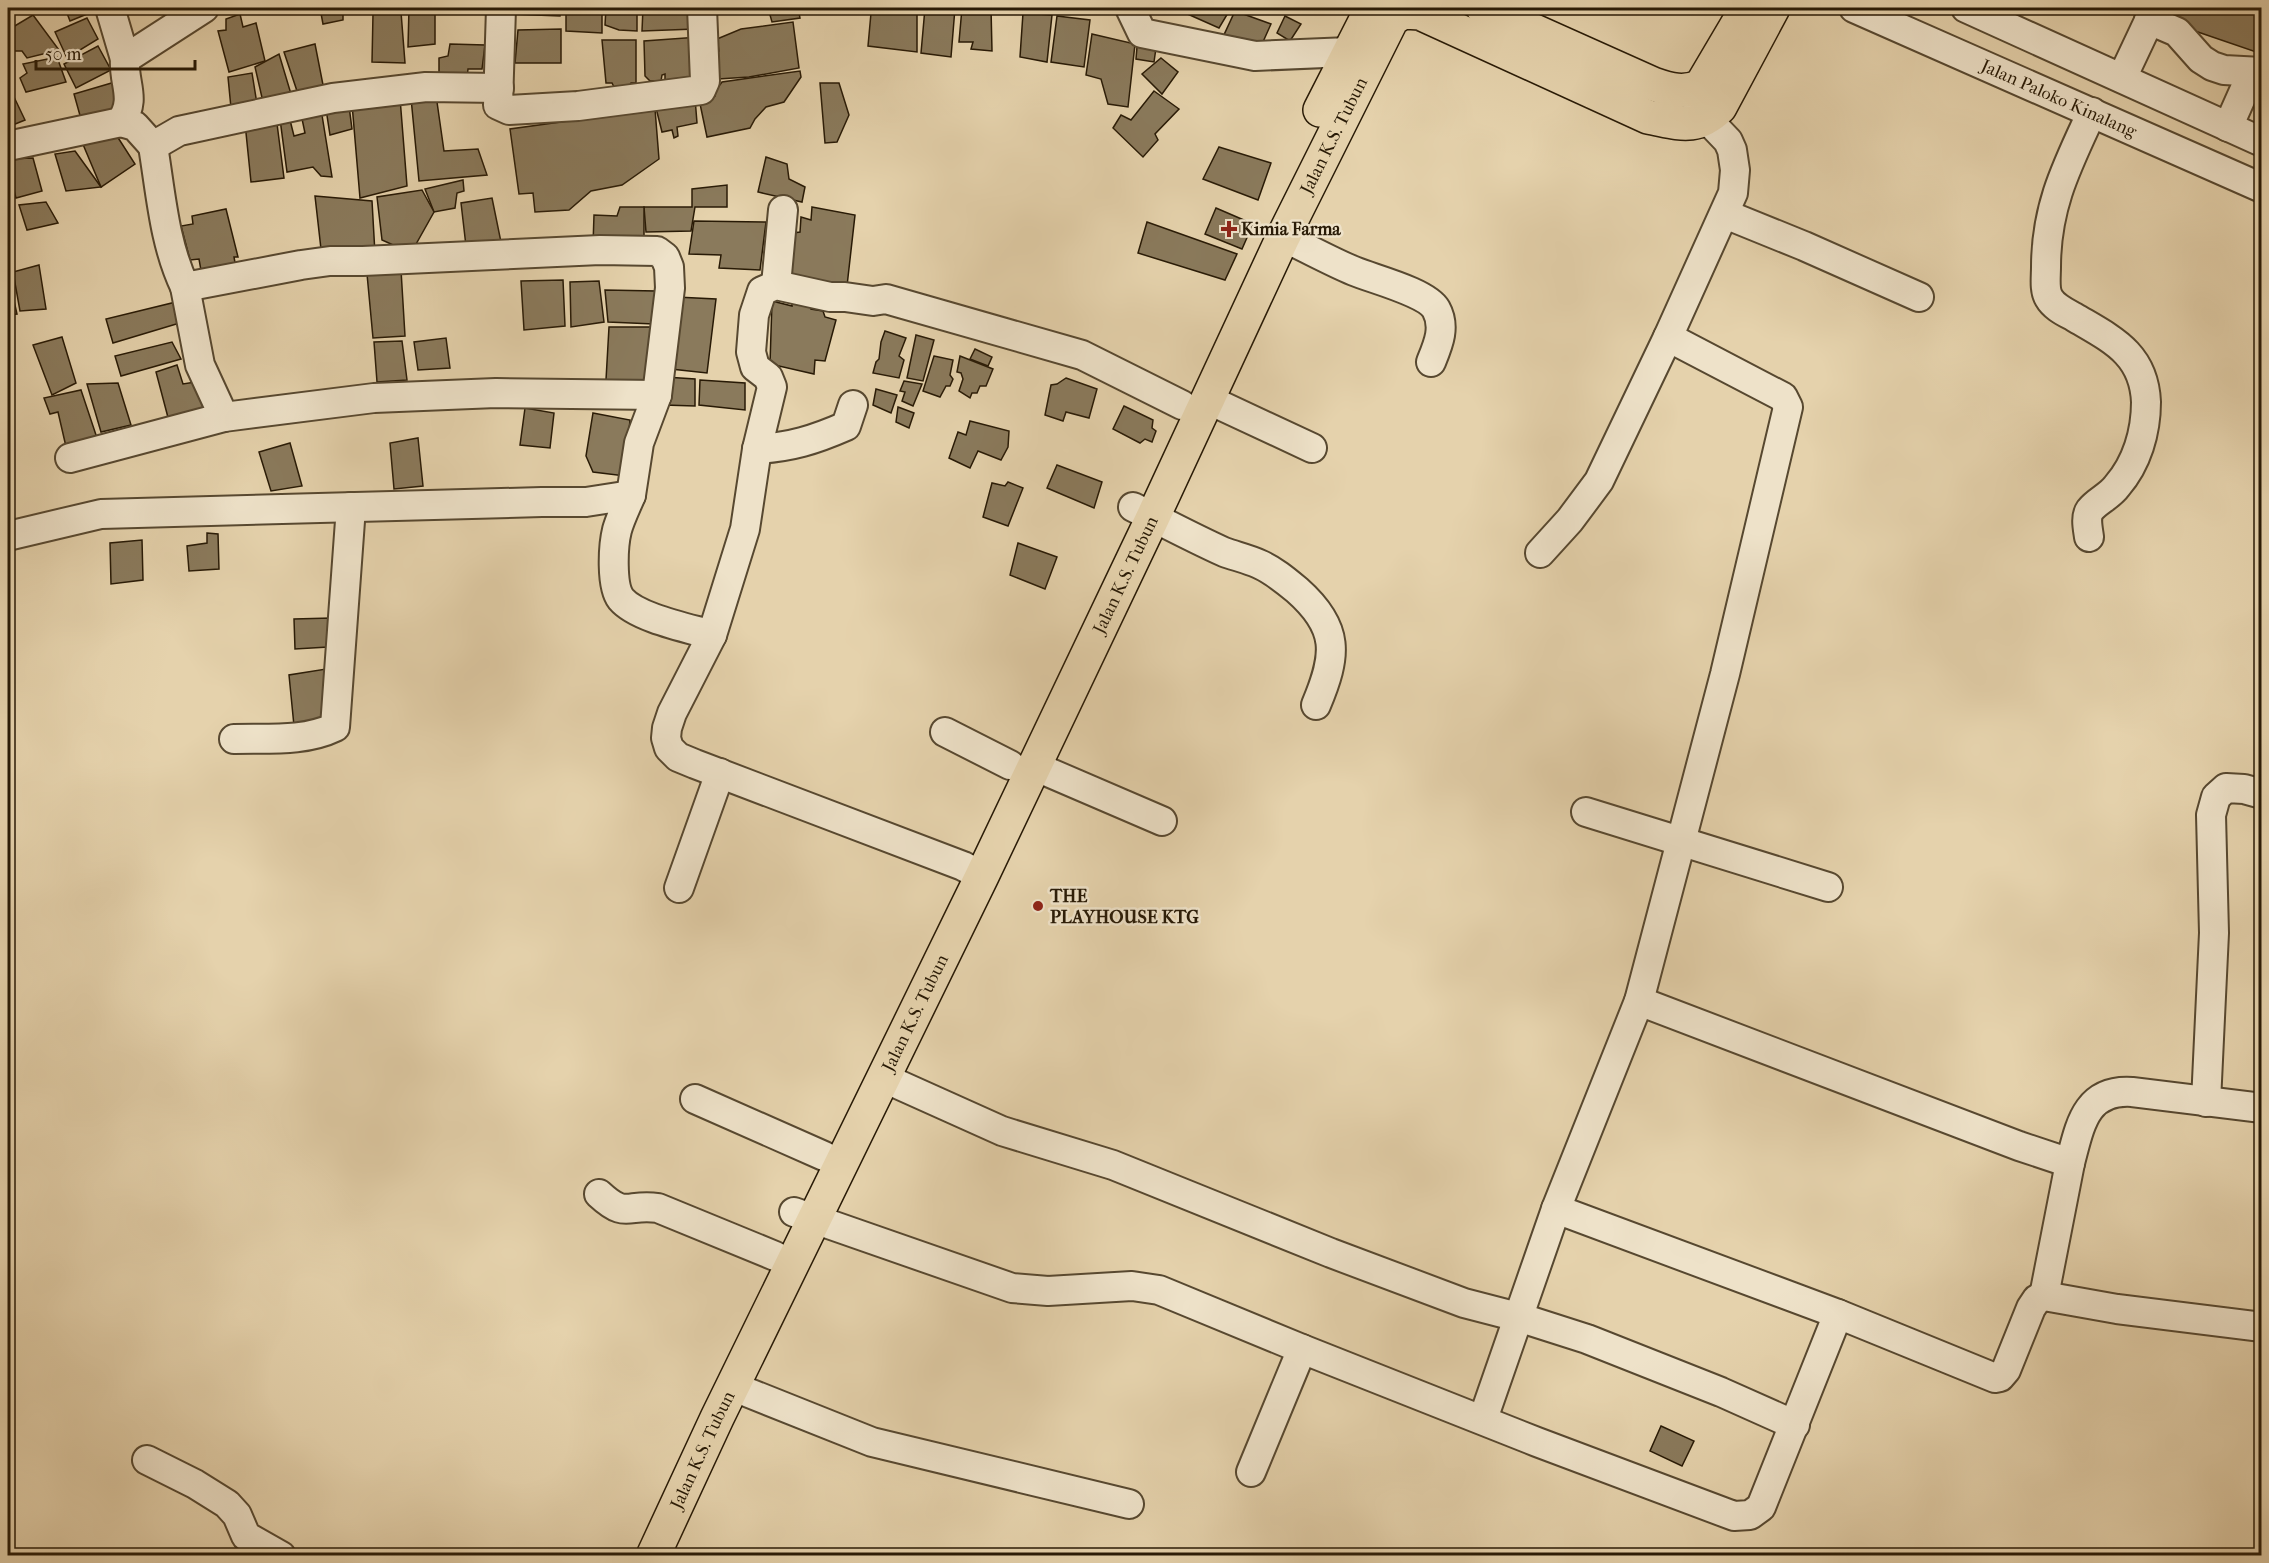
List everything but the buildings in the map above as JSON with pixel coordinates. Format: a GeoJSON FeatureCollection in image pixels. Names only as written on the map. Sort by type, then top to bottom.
{"type":"FeatureCollection","features":[{"type":"Feature","properties":{"kind":"highway"},"geometry":{"type":"LineString","coordinates":[[1483,8],[1653,84],[1675,91],[1691,91],[1701,86],[1747,8]]}},
{"type":"Feature","properties":{"kind":"highway"},"geometry":{"type":"LineString","coordinates":[[1393,9],[1420,13],[1648,117],[1679,123],[1707,119],[1720,107],[1773,8]]}},
{"type":"Feature","properties":{"kind":"highway","name":"Jalan K.S. Tubun"},"geometry":{"type":"LineString","coordinates":[[653,1556],[734,1386],[781,1258],[884,1078],[973,871],[1194,402],[1349,52],[1393,9]]}},
{"type":"Feature","properties":{"kind":"highway","name":"Jalan K.S. Tubun"},"geometry":{"type":"LineString","coordinates":[[1194,402],[1283,237],[1392,19],[1393,9]]}},
{"type":"Feature","properties":{"kind":"highway","name":"Jalan K.S. Tubun"},"geometry":{"type":"LineString","coordinates":[[804,1216],[824,1156],[973,871]]}},
{"type":"Feature","properties":{"kind":"highway","name":"Jalan K.S. Tubun"},"geometry":{"type":"LineString","coordinates":[[631,1556],[666,1476],[765,1298]]}},
{"type":"Feature","properties":{"kind":"street"},"geometry":{"type":"LineString","coordinates":[[110,8],[125,59],[124,70],[130,96],[128,112],[122,122]]}},
{"type":"Feature","properties":{"kind":"street"},"geometry":{"type":"LineString","coordinates":[[125,59],[204,8]]}},
{"type":"Feature","properties":{"kind":"street"},"geometry":{"type":"LineString","coordinates":[[501,8],[498,105],[509,110],[578,106],[701,90],[705,81],[702,8]]}},
{"type":"Feature","properties":{"kind":"street"},"geometry":{"type":"LineString","coordinates":[[1130,8],[1142,33],[1169,40],[1255,56],[1349,52]]}},
{"type":"Feature","properties":{"kind":"street","name":"Jalan Paloko Kinalang"},"geometry":{"type":"LineString","coordinates":[[1854,8],[2262,188]]}},
{"type":"Feature","properties":{"kind":"street"},"geometry":{"type":"LineString","coordinates":[[1966,8],[2262,142]]}},
{"type":"Feature","properties":{"kind":"street"},"geometry":{"type":"LineString","coordinates":[[2122,78],[2152,14],[2177,32],[2201,59],[2212,66],[2224,70],[2257,73],[2228,127]]}},
{"type":"Feature","properties":{"kind":"street"},"geometry":{"type":"LineString","coordinates":[[153,146],[179,131],[333,99],[426,87],[500,88]]}},
{"type":"Feature","properties":{"kind":"street"},"geometry":{"type":"LineString","coordinates":[[1540,553],[1570,520],[1599,481],[1668,337],[1733,193],[1735,181],[1732,150],[1728,141],[1707,119],[1691,91]]}},
{"type":"Feature","properties":{"kind":"street"},"geometry":{"type":"LineString","coordinates":[[2155,140],[2172,101]]}},
{"type":"Feature","properties":{"kind":"street"},"geometry":{"type":"LineString","coordinates":[[2089,537],[2087,518],[2090,511],[2117,487],[2133,462],[2144,432],[2146,403],[2139,369],[2132,355],[2056,307],[2047,293],[2047,236],[2053,202],[2092,112]]}},
{"type":"Feature","properties":{"kind":"street"},"geometry":{"type":"LineString","coordinates":[[8,146],[122,122],[135,126],[153,146],[161,207],[170,238],[173,262],[184,287],[200,364],[224,417]]}},
{"type":"Feature","properties":{"kind":"street"},"geometry":{"type":"LineString","coordinates":[[777,285],[783,210]]}},
{"type":"Feature","properties":{"kind":"street"},"geometry":{"type":"LineString","coordinates":[[1725,214],[1814,250],[1919,297]]}},
{"type":"Feature","properties":{"kind":"street"},"geometry":{"type":"LineString","coordinates":[[1283,237],[1432,304],[1440,319],[1442,334],[1431,362]]}},
{"type":"Feature","properties":{"kind":"street"},"geometry":{"type":"LineString","coordinates":[[184,287],[330,261],[600,250],[657,251],[665,257],[669,267],[669,288],[657,396],[639,443],[631,495],[617,531],[614,562],[615,583],[621,598],[632,608],[660,621],[712,635]]}},
{"type":"Feature","properties":{"kind":"street"},"geometry":{"type":"LineString","coordinates":[[973,871],[678,757],[669,748],[666,738],[672,713],[712,635],[745,529],[757,449],[772,387],[768,377],[755,367],[751,352],[754,315],[762,291],[777,285],[830,297],[873,301],[886,299],[1063,349],[1312,448]]}},
{"type":"Feature","properties":{"kind":"street"},"geometry":{"type":"LineString","coordinates":[[1483,1419],[1556,1209],[1640,1001],[1725,674],[1788,407],[1783,397],[1668,337]]}},
{"type":"Feature","properties":{"kind":"street"},"geometry":{"type":"LineString","coordinates":[[70,458],[224,417],[374,398],[496,393],[657,396]]}},
{"type":"Feature","properties":{"kind":"street"},"geometry":{"type":"LineString","coordinates":[[757,449],[786,447],[821,437],[846,426],[853,405]]}},
{"type":"Feature","properties":{"kind":"street"},"geometry":{"type":"LineString","coordinates":[[8,536],[101,514],[586,502],[631,495]]}},
{"type":"Feature","properties":{"kind":"street"},"geometry":{"type":"LineString","coordinates":[[234,739],[302,738],[320,734],[335,727],[351,507]]}},
{"type":"Feature","properties":{"kind":"street"},"geometry":{"type":"LineString","coordinates":[[1143,512],[1226,552],[1258,563],[1272,571],[1312,603],[1329,632],[1331,650],[1326,680],[1316,705]]}},
{"type":"Feature","properties":{"kind":"street"},"geometry":{"type":"LineString","coordinates":[[945,732],[1162,821]]}},
{"type":"Feature","properties":{"kind":"street"},"geometry":{"type":"LineString","coordinates":[[679,888],[720,773]]}},
{"type":"Feature","properties":{"kind":"street"},"geometry":{"type":"LineString","coordinates":[[2206,1102],[2214,933],[2211,815],[2216,797],[2226,788],[2244,789],[2262,794]]}},
{"type":"Feature","properties":{"kind":"street"},"geometry":{"type":"LineString","coordinates":[[1586,812],[1828,888]]}},
{"type":"Feature","properties":{"kind":"street"},"geometry":{"type":"LineString","coordinates":[[1640,1001],[2019,1146],[2070,1163]]}},
{"type":"Feature","properties":{"kind":"street"},"geometry":{"type":"LineString","coordinates":[[884,1078],[1002,1131],[1113,1165],[1464,1303],[1587,1339],[1795,1425]]}},
{"type":"Feature","properties":{"kind":"street"},"geometry":{"type":"LineString","coordinates":[[2044,1296],[2078,1132],[2097,1099],[2106,1093],[2124,1091],[2262,1108]]}},
{"type":"Feature","properties":{"kind":"street"},"geometry":{"type":"LineString","coordinates":[[695,1099],[824,1156]]}},
{"type":"Feature","properties":{"kind":"street"},"geometry":{"type":"LineString","coordinates":[[599,1194],[616,1208],[658,1208],[781,1258]]}},
{"type":"Feature","properties":{"kind":"street"},"geometry":{"type":"LineString","coordinates":[[1556,1209],[1838,1314],[1995,1378],[2001,1377],[2006,1370],[2031,1308],[2037,1299],[2044,1296],[2117,1310],[2262,1327]]}},
{"type":"Feature","properties":{"kind":"street"},"geometry":{"type":"LineString","coordinates":[[804,1216],[1012,1288],[1048,1292],[1132,1286],[1159,1290],[1302,1349],[1648,1485],[1742,1517],[1756,1512],[1761,1506],[1838,1314]]}},
{"type":"Feature","properties":{"kind":"street"},"geometry":{"type":"LineString","coordinates":[[1251,1472],[1302,1349]]}},
{"type":"Feature","properties":{"kind":"street"},"geometry":{"type":"LineString","coordinates":[[734,1386],[872,1442],[1129,1504]]}},
{"type":"Feature","properties":{"kind":"street"},"geometry":{"type":"LineString","coordinates":[[147,1460],[195,1484],[227,1504],[237,1515],[246,1536],[281,1556]]}},
{"type":"Feature","properties":{"kind":"place","name":"Kimia Farma"},"geometry":{"type":"Point","coordinates":[1229,229]}},
{"type":"Feature","properties":{"kind":"place","name":"THE PLAYHOUSE KTG"},"geometry":{"type":"Point","coordinates":[1038,906]}}]}
